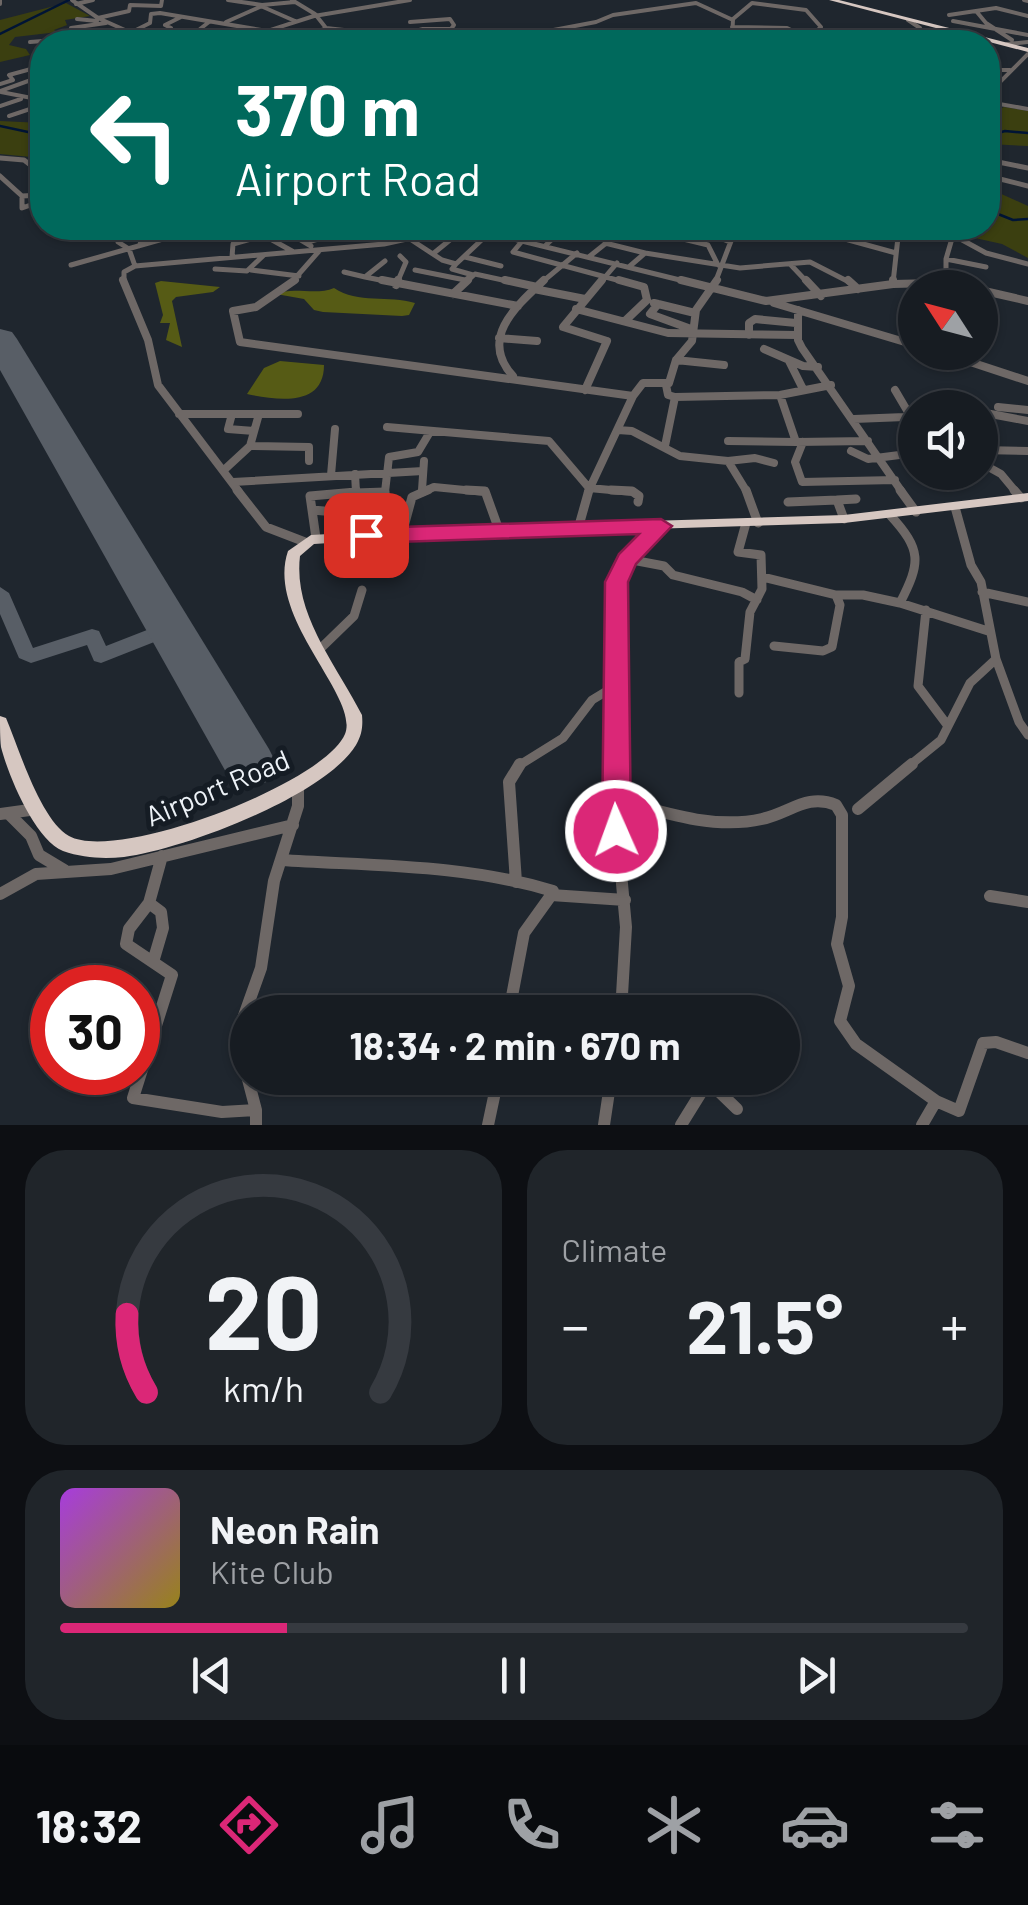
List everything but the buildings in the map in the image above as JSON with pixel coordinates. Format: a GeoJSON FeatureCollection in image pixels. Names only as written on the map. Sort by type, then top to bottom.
{"type":"FeatureCollection","features":[{"type":"Feature","properties":{"kind":"highway"},"geometry":{"type":"LineString","coordinates":[[832,0],[952,30]]}},
{"type":"Feature","properties":{"kind":"highway"},"geometry":{"type":"LineString","coordinates":[[1000,41],[1028,48]]}},
{"type":"Feature","properties":{"kind":"highway"},"geometry":{"type":"LineString","coordinates":[[317,539],[844,520],[1025,498]]}},
{"type":"Feature","properties":{"kind":"highway","name":"Airport Road"},"geometry":{"type":"LineString","coordinates":[[0,723],[37,809],[63,843],[81,850],[104,851],[189,832],[298,783],[335,758],[355,730],[348,699],[298,607],[292,586],[291,558],[317,539]]}},
{"type":"Feature","properties":{"kind":"street"},"geometry":{"type":"LineString","coordinates":[[74,2],[94,0]]}},
{"type":"Feature","properties":{"kind":"street"},"geometry":{"type":"LineString","coordinates":[[233,0],[259,4],[308,1]]}},
{"type":"Feature","properties":{"kind":"street"},"geometry":{"type":"LineString","coordinates":[[324,14],[333,18],[377,0]]}},
{"type":"Feature","properties":{"kind":"street"},"geometry":{"type":"LineString","coordinates":[[313,14],[410,0]]}},
{"type":"Feature","properties":{"kind":"street"},"geometry":{"type":"LineString","coordinates":[[74,2],[125,30]]}},
{"type":"Feature","properties":{"kind":"street"},"geometry":{"type":"LineString","coordinates":[[278,13],[296,2]]}},
{"type":"Feature","properties":{"kind":"street"},"geometry":{"type":"LineString","coordinates":[[296,2],[326,28]]}},
{"type":"Feature","properties":{"kind":"street"},"geometry":{"type":"LineString","coordinates":[[555,30],[598,22],[613,15],[698,3],[733,20]]}},
{"type":"Feature","properties":{"kind":"street"},"geometry":{"type":"LineString","coordinates":[[785,30],[767,25],[732,27],[733,20],[752,3],[803,9],[821,27],[818,30]]}},
{"type":"Feature","properties":{"kind":"street"},"geometry":{"type":"LineString","coordinates":[[259,4],[296,21]]}},
{"type":"Feature","properties":{"kind":"street"},"geometry":{"type":"LineString","coordinates":[[222,25],[254,13],[259,4]]}},
{"type":"Feature","properties":{"kind":"street"},"geometry":{"type":"LineString","coordinates":[[98,18],[129,10],[130,5],[162,5],[180,17],[243,30]]}},
{"type":"Feature","properties":{"kind":"street"},"geometry":{"type":"LineString","coordinates":[[138,30],[150,23],[151,14],[162,5]]}},
{"type":"Feature","properties":{"kind":"street"},"geometry":{"type":"LineString","coordinates":[[271,30],[334,6]]}},
{"type":"Feature","properties":{"kind":"street"},"geometry":{"type":"LineString","coordinates":[[949,14],[1003,8],[1028,16]]}},
{"type":"Feature","properties":{"kind":"street"},"geometry":{"type":"LineString","coordinates":[[341,10],[348,13]]}},
{"type":"Feature","properties":{"kind":"street"},"geometry":{"type":"LineString","coordinates":[[976,11],[993,29]]}},
{"type":"Feature","properties":{"kind":"street"},"geometry":{"type":"LineString","coordinates":[[168,30],[171,28],[165,24],[180,17]]}},
{"type":"Feature","properties":{"kind":"street"},"geometry":{"type":"LineString","coordinates":[[77,19],[107,22]]}},
{"type":"Feature","properties":{"kind":"street"},"geometry":{"type":"LineString","coordinates":[[410,22],[450,19],[451,30],[416,30]]}},
{"type":"Feature","properties":{"kind":"street"},"geometry":{"type":"LineString","coordinates":[[908,20],[920,27],[915,30]]}},
{"type":"Feature","properties":{"kind":"street"},"geometry":{"type":"LineString","coordinates":[[953,21],[1028,35]]}},
{"type":"Feature","properties":{"kind":"street"},"geometry":{"type":"LineString","coordinates":[[71,28],[107,22]]}},
{"type":"Feature","properties":{"kind":"street"},"geometry":{"type":"LineString","coordinates":[[200,30],[209,22]]}},
{"type":"Feature","properties":{"kind":"street"},"geometry":{"type":"LineString","coordinates":[[222,25],[260,30]]}},
{"type":"Feature","properties":{"kind":"street"},"geometry":{"type":"LineString","coordinates":[[322,30],[344,30]]}},
{"type":"Feature","properties":{"kind":"street"},"geometry":{"type":"LineString","coordinates":[[1000,35],[1010,43],[1013,30]]}},
{"type":"Feature","properties":{"kind":"street"},"geometry":{"type":"LineString","coordinates":[[1000,81],[1028,48]]}},
{"type":"Feature","properties":{"kind":"street"},"geometry":{"type":"LineString","coordinates":[[0,89],[13,80],[9,76],[30,68]]}},
{"type":"Feature","properties":{"kind":"street"},"geometry":{"type":"LineString","coordinates":[[1000,70],[1010,70]]}},
{"type":"Feature","properties":{"kind":"street"},"geometry":{"type":"LineString","coordinates":[[0,89],[30,80]]}},
{"type":"Feature","properties":{"kind":"street"},"geometry":{"type":"LineString","coordinates":[[0,89],[30,100]]}},
{"type":"Feature","properties":{"kind":"street"},"geometry":{"type":"LineString","coordinates":[[0,106],[24,98]]}},
{"type":"Feature","properties":{"kind":"street"},"geometry":{"type":"LineString","coordinates":[[1000,104],[1028,109]]}},
{"type":"Feature","properties":{"kind":"street"},"geometry":{"type":"LineString","coordinates":[[9,116],[30,107]]}},
{"type":"Feature","properties":{"kind":"street"},"geometry":{"type":"LineString","coordinates":[[0,158],[24,160],[30,165]]}},
{"type":"Feature","properties":{"kind":"street"},"geometry":{"type":"LineString","coordinates":[[1000,162],[1028,168]]}},
{"type":"Feature","properties":{"kind":"street"},"geometry":{"type":"LineString","coordinates":[[0,176],[22,196],[30,197]]}},
{"type":"Feature","properties":{"kind":"street"},"geometry":{"type":"LineString","coordinates":[[1000,179],[1028,186]]}},
{"type":"Feature","properties":{"kind":"street"},"geometry":{"type":"LineString","coordinates":[[22,196],[22,208],[30,204]]}},
{"type":"Feature","properties":{"kind":"street"},"geometry":{"type":"LineString","coordinates":[[118,240],[128,249],[135,266]]}},
{"type":"Feature","properties":{"kind":"street"},"geometry":{"type":"LineString","coordinates":[[139,246],[142,240]]}},
{"type":"Feature","properties":{"kind":"street"},"geometry":{"type":"LineString","coordinates":[[71,265],[160,240]]}},
{"type":"Feature","properties":{"kind":"street"},"geometry":{"type":"LineString","coordinates":[[232,256],[230,247],[248,240]]}},
{"type":"Feature","properties":{"kind":"street"},"geometry":{"type":"LineString","coordinates":[[272,240],[294,252]]}},
{"type":"Feature","properties":{"kind":"street"},"geometry":{"type":"LineString","coordinates":[[303,240],[317,250]]}},
{"type":"Feature","properties":{"kind":"street"},"geometry":{"type":"LineString","coordinates":[[308,242],[316,240]]}},
{"type":"Feature","properties":{"kind":"street"},"geometry":{"type":"LineString","coordinates":[[317,539],[266,527],[158,385],[148,340],[122,276],[135,266],[402,240]]}},
{"type":"Feature","properties":{"kind":"street"},"geometry":{"type":"LineString","coordinates":[[412,240],[473,275],[585,299]]}},
{"type":"Feature","properties":{"kind":"street"},"geometry":{"type":"LineString","coordinates":[[434,252],[452,240]]}},
{"type":"Feature","properties":{"kind":"street"},"geometry":{"type":"LineString","coordinates":[[442,274],[482,240]]}},
{"type":"Feature","properties":{"kind":"street"},"geometry":{"type":"LineString","coordinates":[[492,277],[524,240],[766,301],[898,340]]}},
{"type":"Feature","properties":{"kind":"street"},"geometry":{"type":"LineString","coordinates":[[546,246],[552,240]]}},
{"type":"Feature","properties":{"kind":"street"},"geometry":{"type":"LineString","coordinates":[[590,256],[610,240]]}},
{"type":"Feature","properties":{"kind":"street"},"geometry":{"type":"LineString","coordinates":[[686,240],[712,248],[721,265]]}},
{"type":"Feature","properties":{"kind":"street"},"geometry":{"type":"LineString","coordinates":[[725,240],[730,242],[713,288],[695,313],[692,340],[676,360],[666,385],[668,395],[780,395],[831,386]]}},
{"type":"Feature","properties":{"kind":"street"},"geometry":{"type":"LineString","coordinates":[[849,240],[896,253]]}},
{"type":"Feature","properties":{"kind":"street"},"geometry":{"type":"LineString","coordinates":[[894,284],[898,240]]}},
{"type":"Feature","properties":{"kind":"street"},"geometry":{"type":"LineString","coordinates":[[946,270],[950,240]]}},
{"type":"Feature","properties":{"kind":"street"},"geometry":{"type":"LineString","coordinates":[[966,240],[986,253],[1028,264]]}},
{"type":"Feature","properties":{"kind":"street"},"geometry":{"type":"LineString","coordinates":[[605,244],[721,265],[814,263],[828,273],[844,277],[858,289]]}},
{"type":"Feature","properties":{"kind":"street"},"geometry":{"type":"LineString","coordinates":[[317,250],[299,276],[257,306],[233,311],[240,342],[633,396]]}},
{"type":"Feature","properties":{"kind":"street"},"geometry":{"type":"LineString","coordinates":[[513,252],[644,287],[647,300]]}},
{"type":"Feature","properties":{"kind":"street"},"geometry":{"type":"LineString","coordinates":[[516,378],[499,361],[499,338],[504,323],[536,288],[577,253]]}},
{"type":"Feature","properties":{"kind":"street"},"geometry":{"type":"LineString","coordinates":[[630,266],[645,253]]}},
{"type":"Feature","properties":{"kind":"street"},"geometry":{"type":"LineString","coordinates":[[251,270],[264,255]]}},
{"type":"Feature","properties":{"kind":"street"},"geometry":{"type":"LineString","coordinates":[[396,284],[406,262],[400,256]]}},
{"type":"Feature","properties":{"kind":"street"},"geometry":{"type":"LineString","coordinates":[[465,257],[501,266]]}},
{"type":"Feature","properties":{"kind":"street"},"geometry":{"type":"LineString","coordinates":[[946,259],[986,268]]}},
{"type":"Feature","properties":{"kind":"street"},"geometry":{"type":"LineString","coordinates":[[365,277],[386,261]]}},
{"type":"Feature","properties":{"kind":"street"},"geometry":{"type":"LineString","coordinates":[[585,390],[607,341],[563,326],[617,262]]}},
{"type":"Feature","properties":{"kind":"street"},"geometry":{"type":"LineString","coordinates":[[790,264],[821,296]]}},
{"type":"Feature","properties":{"kind":"street"},"geometry":{"type":"LineString","coordinates":[[216,269],[299,276]]}},
{"type":"Feature","properties":{"kind":"street"},"geometry":{"type":"LineString","coordinates":[[415,270],[465,280]]}},
{"type":"Feature","properties":{"kind":"street"},"geometry":{"type":"LineString","coordinates":[[344,272],[518,306]]}},
{"type":"Feature","properties":{"kind":"street"},"geometry":{"type":"LineString","coordinates":[[453,294],[473,275]]}},
{"type":"Feature","properties":{"kind":"street"},"geometry":{"type":"LineString","coordinates":[[766,301],[898,284]]}},
{"type":"Feature","properties":{"kind":"street"},"geometry":{"type":"LineString","coordinates":[[998,294],[1028,301]]}},
{"type":"Feature","properties":{"kind":"street"},"geometry":{"type":"LineString","coordinates":[[647,300],[695,313]]}},
{"type":"Feature","properties":{"kind":"street"},"geometry":{"type":"LineString","coordinates":[[602,338],[647,300]]}},
{"type":"Feature","properties":{"kind":"street"},"geometry":{"type":"LineString","coordinates":[[658,304],[650,314],[692,332]]}},
{"type":"Feature","properties":{"kind":"street"},"geometry":{"type":"LineString","coordinates":[[576,309],[664,333],[797,335]]}},
{"type":"Feature","properties":{"kind":"street"},"geometry":{"type":"LineString","coordinates":[[798,310],[797,335],[802,348],[916,512]]}},
{"type":"Feature","properties":{"kind":"street"},"geometry":{"type":"LineString","coordinates":[[749,335],[749,322],[755,319],[796,323]]}},
{"type":"Feature","properties":{"kind":"street"},"geometry":{"type":"LineString","coordinates":[[499,338],[536,341]]}},
{"type":"Feature","properties":{"kind":"street"},"geometry":{"type":"LineString","coordinates":[[764,350],[818,367]]}},
{"type":"Feature","properties":{"kind":"street"},"geometry":{"type":"LineString","coordinates":[[712,364],[713,352]]}},
{"type":"Feature","properties":{"kind":"street"},"geometry":{"type":"LineString","coordinates":[[676,360],[724,366]]}},
{"type":"Feature","properties":{"kind":"street"},"geometry":{"type":"LineString","coordinates":[[789,361],[802,389]]}},
{"type":"Feature","properties":{"kind":"street"},"geometry":{"type":"LineString","coordinates":[[995,370],[1028,381]]}},
{"type":"Feature","properties":{"kind":"street"},"geometry":{"type":"LineString","coordinates":[[578,529],[589,488],[633,396],[642,383],[666,385]]}},
{"type":"Feature","properties":{"kind":"street"},"geometry":{"type":"LineString","coordinates":[[894,390],[898,395]]}},
{"type":"Feature","properties":{"kind":"street"},"geometry":{"type":"LineString","coordinates":[[780,395],[800,442],[795,462],[802,482],[895,480]]}},
{"type":"Feature","properties":{"kind":"street"},"geometry":{"type":"LineString","coordinates":[[665,446],[676,397]]}},
{"type":"Feature","properties":{"kind":"street"},"geometry":{"type":"LineString","coordinates":[[998,407],[1028,410]]}},
{"type":"Feature","properties":{"kind":"street"},"geometry":{"type":"LineString","coordinates":[[180,414],[298,414]]}},
{"type":"Feature","properties":{"kind":"street"},"geometry":{"type":"LineString","coordinates":[[232,414],[228,429],[254,430]]}},
{"type":"Feature","properties":{"kind":"street"},"geometry":{"type":"LineString","coordinates":[[224,470],[250,446],[258,414]]}},
{"type":"Feature","properties":{"kind":"street"},"geometry":{"type":"LineString","coordinates":[[854,420],[898,415]]}},
{"type":"Feature","properties":{"kind":"street"},"geometry":{"type":"LineString","coordinates":[[998,415],[1028,421]]}},
{"type":"Feature","properties":{"kind":"street"},"geometry":{"type":"LineString","coordinates":[[387,427],[548,441],[556,445],[589,488],[632,491],[639,496],[638,502]]}},
{"type":"Feature","properties":{"kind":"street"},"geometry":{"type":"LineString","coordinates":[[332,476],[336,429]]}},
{"type":"Feature","properties":{"kind":"street"},"geometry":{"type":"LineString","coordinates":[[618,430],[632,431],[680,456],[728,461],[756,458],[774,463]]}},
{"type":"Feature","properties":{"kind":"street"},"geometry":{"type":"LineString","coordinates":[[385,512],[390,456],[422,452],[430,432]]}},
{"type":"Feature","properties":{"kind":"street"},"geometry":{"type":"LineString","coordinates":[[728,441],[868,441]]}},
{"type":"Feature","properties":{"kind":"street"},"geometry":{"type":"LineString","coordinates":[[250,446],[308,448],[309,461]]}},
{"type":"Feature","properties":{"kind":"street"},"geometry":{"type":"LineString","coordinates":[[998,450],[1028,450]]}},
{"type":"Feature","properties":{"kind":"street"},"geometry":{"type":"LineString","coordinates":[[851,452],[861,458],[898,455]]}},
{"type":"Feature","properties":{"kind":"street"},"geometry":{"type":"LineString","coordinates":[[728,461],[748,493],[752,523],[738,552],[761,554],[762,577],[750,612],[745,659],[739,662],[738,693]]}},
{"type":"Feature","properties":{"kind":"street"},"geometry":{"type":"LineString","coordinates":[[233,482],[388,473],[424,466],[422,490]]}},
{"type":"Feature","properties":{"kind":"street"},"geometry":{"type":"LineString","coordinates":[[998,472],[1025,498]]}},
{"type":"Feature","properties":{"kind":"street"},"geometry":{"type":"LineString","coordinates":[[354,474],[357,511],[406,513]]}},
{"type":"Feature","properties":{"kind":"street"},"geometry":{"type":"LineString","coordinates":[[402,534],[412,497],[434,487],[485,492],[490,497],[498,530]]}},
{"type":"Feature","properties":{"kind":"street"},"geometry":{"type":"LineString","coordinates":[[317,539],[312,495],[385,492]]}},
{"type":"Feature","properties":{"kind":"street"},"geometry":{"type":"LineString","coordinates":[[788,502],[856,499]]}},
{"type":"Feature","properties":{"kind":"street"},"geometry":{"type":"LineString","coordinates":[[837,500],[844,520]]}},
{"type":"Feature","properties":{"kind":"street"},"geometry":{"type":"LineString","coordinates":[[955,507],[982,592],[996,659],[1019,722],[1028,735]]}},
{"type":"Feature","properties":{"kind":"street"},"geometry":{"type":"LineString","coordinates":[[312,510],[336,512],[317,539]]}},
{"type":"Feature","properties":{"kind":"street"},"geometry":{"type":"LineString","coordinates":[[890,514],[910,535],[919,556],[919,568],[900,603]]}},
{"type":"Feature","properties":{"kind":"street"},"geometry":{"type":"LineString","coordinates":[[621,995],[625,900],[615,799],[616,589],[627,560],[661,526]]}},
{"type":"Feature","properties":{"kind":"street"},"geometry":{"type":"LineString","coordinates":[[627,560],[664,566],[674,575],[742,592],[757,600]]}},
{"type":"Feature","properties":{"kind":"street"},"geometry":{"type":"LineString","coordinates":[[762,577],[836,595],[863,595],[900,603],[988,632]]}},
{"type":"Feature","properties":{"kind":"street"},"geometry":{"type":"LineString","coordinates":[[320,648],[335,639],[354,616],[363,600],[362,590]]}},
{"type":"Feature","properties":{"kind":"street"},"geometry":{"type":"LineString","coordinates":[[982,592],[1028,602]]}},
{"type":"Feature","properties":{"kind":"street"},"geometry":{"type":"LineString","coordinates":[[774,646],[823,650],[832,647],[840,605],[836,595]]}},
{"type":"Feature","properties":{"kind":"street"},"geometry":{"type":"LineString","coordinates":[[926,610],[918,686],[948,726]]}},
{"type":"Feature","properties":{"kind":"street"},"geometry":{"type":"LineString","coordinates":[[858,808],[941,740],[970,683],[996,659]]}},
{"type":"Feature","properties":{"kind":"street"},"geometry":{"type":"LineString","coordinates":[[516,882],[508,782],[512,772],[536,752],[568,734],[595,693],[615,686]]}},
{"type":"Feature","properties":{"kind":"street"},"geometry":{"type":"LineString","coordinates":[[162,856],[149,903],[129,929],[126,944],[172,974],[133,1098],[256,1118],[239,1046],[240,1027],[262,968],[274,881],[293,825],[300,796],[298,783]]}},
{"type":"Feature","properties":{"kind":"street"},"geometry":{"type":"LineString","coordinates":[[615,799],[720,824],[780,814],[798,802],[817,798],[836,804],[842,815],[842,918],[837,944],[849,986],[840,1021],[856,1044],[936,1101],[959,1110],[980,1048],[987,1040],[1028,1053]]}},
{"type":"Feature","properties":{"kind":"street"},"geometry":{"type":"LineString","coordinates":[[4,813],[37,809]]}},
{"type":"Feature","properties":{"kind":"street"},"geometry":{"type":"LineString","coordinates":[[4,813],[31,836],[38,855],[64,870]]}},
{"type":"Feature","properties":{"kind":"street"},"geometry":{"type":"LineString","coordinates":[[0,894],[36,874],[111,869],[293,825]]}},
{"type":"Feature","properties":{"kind":"street"},"geometry":{"type":"LineString","coordinates":[[281,860],[441,865],[553,891]]}},
{"type":"Feature","properties":{"kind":"street"},"geometry":{"type":"LineString","coordinates":[[553,891],[551,895],[625,900]]}},
{"type":"Feature","properties":{"kind":"street"},"geometry":{"type":"LineString","coordinates":[[511,995],[524,934],[553,891]]}},
{"type":"Feature","properties":{"kind":"street"},"geometry":{"type":"LineString","coordinates":[[990,896],[1028,902]]}},
{"type":"Feature","properties":{"kind":"street"},"geometry":{"type":"LineString","coordinates":[[149,903],[160,912],[163,928],[153,962]]}},
{"type":"Feature","properties":{"kind":"street"},"geometry":{"type":"LineString","coordinates":[[488,1125],[494,1095]]}},
{"type":"Feature","properties":{"kind":"street"},"geometry":{"type":"LineString","coordinates":[[604,1125],[608,1095]]}},
{"type":"Feature","properties":{"kind":"street"},"geometry":{"type":"LineString","coordinates":[[681,1125],[698,1095]]}},
{"type":"Feature","properties":{"kind":"street"},"geometry":{"type":"LineString","coordinates":[[723,1095],[737,1109]]}},
{"type":"Feature","properties":{"kind":"street"},"geometry":{"type":"LineString","coordinates":[[922,1125],[936,1101]]}},
{"type":"Feature","properties":{"kind":"green space"},"geometry":{"type":"Polygon","coordinates":[[[66,3],[90,16],[65,20],[67,25],[54,30],[30,30],[30,35],[15,37],[9,45],[26,49],[30,55],[0,62],[0,20],[66,3]]]}},
{"type":"Feature","properties":{"kind":"green space"},"geometry":{"type":"Polygon","coordinates":[[[1000,109],[1028,111],[1028,146],[1000,145],[1000,109]]]}},
{"type":"Feature","properties":{"kind":"green space"},"geometry":{"type":"Polygon","coordinates":[[[0,121],[30,122],[30,157],[0,154],[0,121]]]}},
{"type":"Feature","properties":{"kind":"green space"},"geometry":{"type":"Polygon","coordinates":[[[1000,193],[1028,206],[1028,258],[1002,244],[984,240],[1000,240],[1000,193]]]}},
{"type":"Feature","properties":{"kind":"green space"},"geometry":{"type":"Polygon","coordinates":[[[155,283],[220,287],[172,301],[182,347],[166,340],[170,323],[160,323],[163,315],[155,283]]]}},
{"type":"Feature","properties":{"kind":"green space"},"geometry":{"type":"Polygon","coordinates":[[[334,288],[363,298],[415,303],[409,315],[402,316],[323,312],[314,310],[304,299],[276,294],[334,288]]]}},
{"type":"Feature","properties":{"kind":"green space"},"geometry":{"type":"Polygon","coordinates":[[[280,361],[324,365],[322,379],[316,389],[296,398],[247,394],[264,368],[280,361]]]}},
{"type":"Feature","properties":{"kind":"waterway"},"geometry":{"type":"LineString","coordinates":[[0,34],[69,0]]}},
{"type":"Feature","properties":{"kind":"waterway"},"geometry":{"type":"LineString","coordinates":[[0,126],[30,132]]}},
{"type":"Feature","properties":{"kind":"waterway"},"geometry":{"type":"LineString","coordinates":[[1000,132],[1028,133]]}},
{"type":"Feature","properties":{"kind":"waterway"},"geometry":{"type":"LineString","coordinates":[[1000,215],[1013,220],[1028,219]]}},
{"type":"Feature","properties":{"kind":"taxiway"},"geometry":{"type":"LineString","coordinates":[[0,593],[26,653],[31,656],[92,636],[101,656],[170,628]]}},
{"type":"Feature","properties":{"kind":"runway"},"geometry":{"type":"LineString","coordinates":[[0,339],[250,765]]}},
{"type":"Feature","properties":{"kind":"route"},"geometry":{"type":"LineString","coordinates":[[366,535],[661,526],[627,560],[616,582],[616,831]]}}]}
